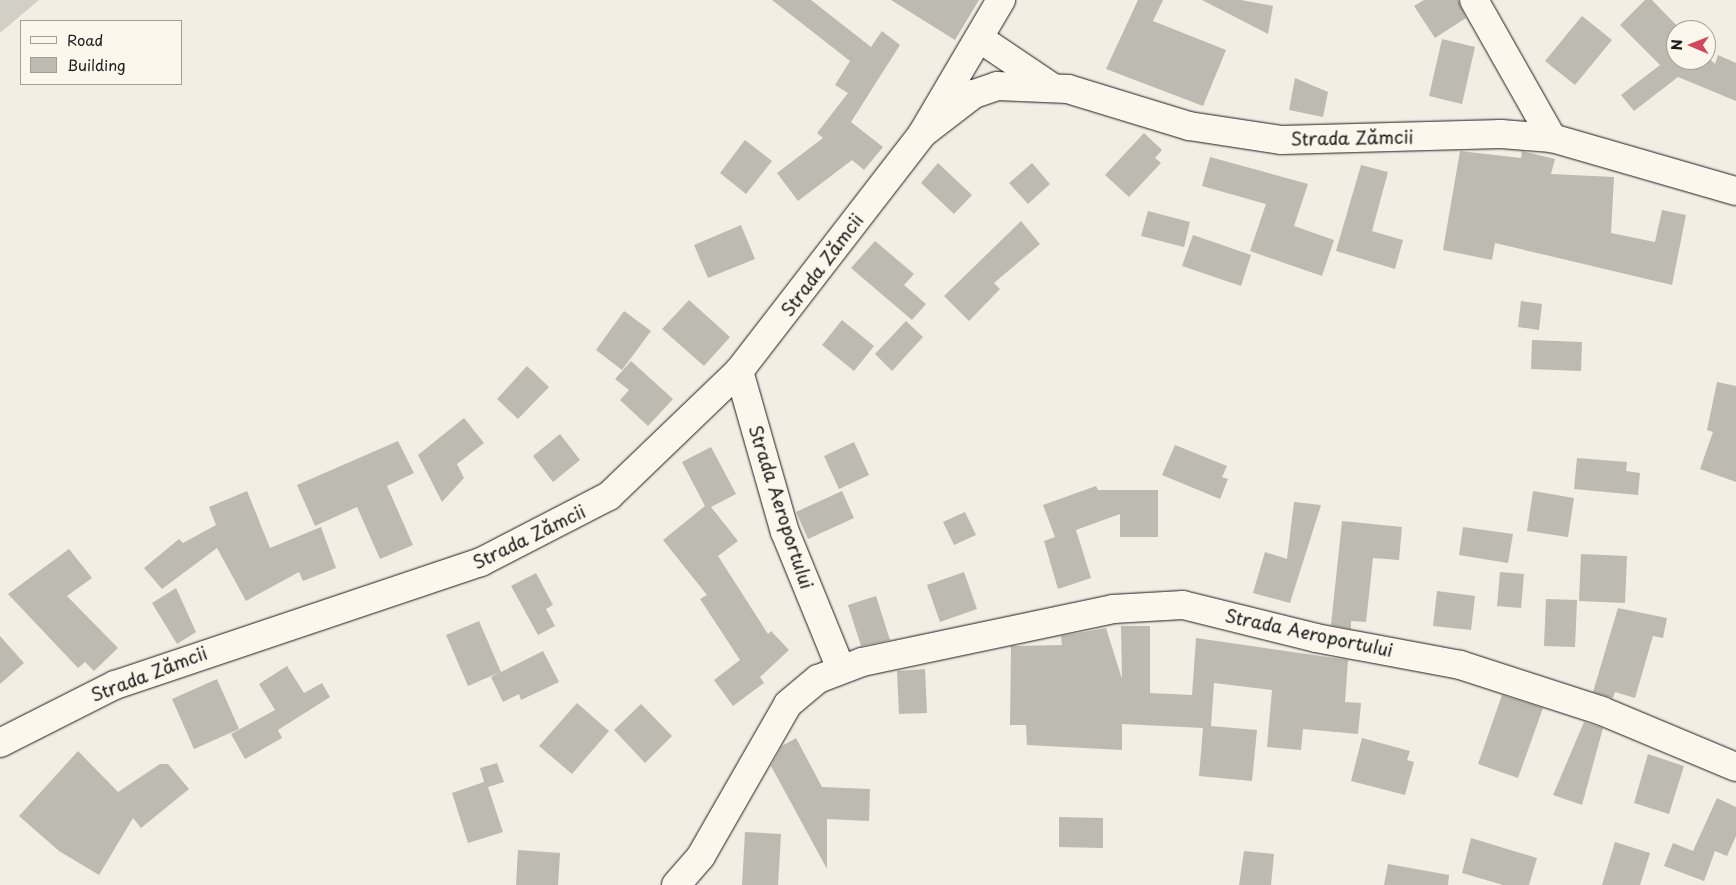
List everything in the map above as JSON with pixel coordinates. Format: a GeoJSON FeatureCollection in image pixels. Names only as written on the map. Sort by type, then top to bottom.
{"type":"FeatureCollection","features":[{"type":"Feature","properties":{"kind":"main road","name":"Strada Zămcii"},"geometry":{"type":"LineString","coordinates":[[0,743],[114,685],[428,581],[529,541],[609,496],[739,371],[922,134],[1001,0]]}},
{"type":"Feature","properties":{"kind":"main road"},"geometry":{"type":"LineString","coordinates":[[1474,0],[1552,138]]}},
{"type":"Feature","properties":{"kind":"main road"},"geometry":{"type":"LineString","coordinates":[[979,38],[1050,86]]}},
{"type":"Feature","properties":{"kind":"main road","name":"Strada Zămcii"},"geometry":{"type":"LineString","coordinates":[[922,134],[974,94],[997,86],[1050,86],[1189,126],[1282,140],[1501,134],[1552,138],[1736,191]]}},
{"type":"Feature","properties":{"kind":"main road","name":"Strada Aeroportului"},"geometry":{"type":"LineString","coordinates":[[739,371],[785,532],[841,668]]}},
{"type":"Feature","properties":{"kind":"main road","name":"Strada Aeroportului"},"geometry":{"type":"LineString","coordinates":[[676,885],[701,856],[788,704],[818,679],[841,668],[1053,620],[1113,609],[1182,605],[1316,638],[1493,674],[1602,711],[1736,767]]}},
{"type":"Feature","properties":{"kind":"shaded area"},"geometry":{"type":"Polygon","coordinates":[[[0,0],[39,0],[0,33],[0,0]]]}},
{"type":"Feature","properties":{"kind":"building"},"geometry":{"type":"Polygon","coordinates":[[[772,0],[811,0],[871,47],[882,31],[900,45],[851,122],[883,147],[864,170],[852,160],[798,201],[777,173],[823,138],[817,133],[848,93],[835,85],[850,61],[772,0]]]}},
{"type":"Feature","properties":{"kind":"building"},"geometry":{"type":"Polygon","coordinates":[[[891,0],[979,0],[955,40],[891,0]]]}},
{"type":"Feature","properties":{"kind":"building"},"geometry":{"type":"Polygon","coordinates":[[[1138,0],[1163,0],[1153,21],[1226,50],[1203,106],[1106,69],[1138,0]]]}},
{"type":"Feature","properties":{"kind":"building"},"geometry":{"type":"Polygon","coordinates":[[[1202,0],[1241,0],[1273,6],[1268,34],[1202,0]]]}},
{"type":"Feature","properties":{"kind":"building"},"geometry":{"type":"Polygon","coordinates":[[[1424,0],[1458,0],[1466,18],[1435,38],[1414,6],[1424,0]]]}},
{"type":"Feature","properties":{"kind":"building"},"geometry":{"type":"Polygon","coordinates":[[[1645,0],[1652,0],[1671,20],[1666,20],[1666,70],[1716,70],[1718,55],[1736,63],[1736,101],[1678,77],[1634,111],[1621,95],[1660,65],[1620,25],[1645,0]]]}},
{"type":"Feature","properties":{"kind":"building"},"geometry":{"type":"Polygon","coordinates":[[[1582,16],[1612,40],[1575,85],[1545,61],[1582,16]]]}},
{"type":"Feature","properties":{"kind":"building"},"geometry":{"type":"Polygon","coordinates":[[[1442,39],[1475,47],[1462,104],[1429,96],[1442,39]]]}},
{"type":"Feature","properties":{"kind":"building"},"geometry":{"type":"Polygon","coordinates":[[[1295,78],[1328,92],[1323,117],[1289,110],[1295,78]]]}},
{"type":"Feature","properties":{"kind":"building"},"geometry":{"type":"Polygon","coordinates":[[[1144,133],[1162,150],[1155,158],[1161,163],[1129,197],[1105,175],[1144,133]]]}},
{"type":"Feature","properties":{"kind":"building"},"geometry":{"type":"Polygon","coordinates":[[[745,140],[772,161],[746,194],[720,173],[745,140]]]}},
{"type":"Feature","properties":{"kind":"building"},"geometry":{"type":"Polygon","coordinates":[[[1460,151],[1521,158],[1522,151],[1555,159],[1551,174],[1614,177],[1611,233],[1655,242],[1662,210],[1686,215],[1672,285],[1495,243],[1492,260],[1443,250],[1460,151]]]}},
{"type":"Feature","properties":{"kind":"building"},"geometry":{"type":"Polygon","coordinates":[[[1210,157],[1308,184],[1294,226],[1334,240],[1322,276],[1250,251],[1266,204],[1202,186],[1210,157]]]}},
{"type":"Feature","properties":{"kind":"building"},"geometry":{"type":"Polygon","coordinates":[[[938,163],[972,195],[954,214],[921,183],[938,163]]]}},
{"type":"Feature","properties":{"kind":"building"},"geometry":{"type":"Polygon","coordinates":[[[1032,163],[1050,184],[1028,204],[1009,183],[1032,163]]]}},
{"type":"Feature","properties":{"kind":"building"},"geometry":{"type":"Polygon","coordinates":[[[1361,165],[1388,172],[1372,231],[1403,240],[1395,269],[1336,251],[1361,165]]]}},
{"type":"Feature","properties":{"kind":"building"},"geometry":{"type":"Polygon","coordinates":[[[1148,211],[1190,222],[1184,247],[1141,236],[1148,211]]]}},
{"type":"Feature","properties":{"kind":"building"},"geometry":{"type":"Polygon","coordinates":[[[1021,221],[1040,244],[994,283],[1000,289],[969,321],[944,296],[1021,221]]]}},
{"type":"Feature","properties":{"kind":"building"},"geometry":{"type":"Polygon","coordinates":[[[741,225],[755,259],[708,278],[694,245],[741,225]]]}},
{"type":"Feature","properties":{"kind":"building"},"geometry":{"type":"Polygon","coordinates":[[[1193,235],[1251,255],[1241,286],[1182,266],[1193,235]]]}},
{"type":"Feature","properties":{"kind":"building"},"geometry":{"type":"Polygon","coordinates":[[[875,241],[914,274],[904,285],[926,304],[912,320],[851,268],[875,241]]]}},
{"type":"Feature","properties":{"kind":"building"},"geometry":{"type":"Polygon","coordinates":[[[689,300],[730,337],[704,366],[662,329],[689,300]]]}},
{"type":"Feature","properties":{"kind":"building"},"geometry":{"type":"Polygon","coordinates":[[[1521,301],[1542,304],[1539,330],[1518,327],[1521,301]]]}},
{"type":"Feature","properties":{"kind":"building"},"geometry":{"type":"Polygon","coordinates":[[[624,311],[651,331],[622,370],[596,350],[624,311]]]}},
{"type":"Feature","properties":{"kind":"building"},"geometry":{"type":"Polygon","coordinates":[[[842,320],[874,346],[854,371],[822,345],[842,320]]]}},
{"type":"Feature","properties":{"kind":"building"},"geometry":{"type":"Polygon","coordinates":[[[906,321],[923,337],[892,371],[875,354],[906,321]]]}},
{"type":"Feature","properties":{"kind":"building"},"geometry":{"type":"Polygon","coordinates":[[[1532,340],[1582,342],[1581,371],[1531,369],[1532,340]]]}},
{"type":"Feature","properties":{"kind":"building"},"geometry":{"type":"Polygon","coordinates":[[[631,361],[673,399],[648,426],[620,400],[629,390],[615,379],[631,361]]]}},
{"type":"Feature","properties":{"kind":"building"},"geometry":{"type":"Polygon","coordinates":[[[527,366],[549,387],[518,419],[497,399],[527,366]]]}},
{"type":"Feature","properties":{"kind":"building"},"geometry":{"type":"Polygon","coordinates":[[[1717,382],[1736,386],[1736,482],[1700,469],[1713,432],[1707,430],[1717,382]]]}},
{"type":"Feature","properties":{"kind":"building"},"geometry":{"type":"Polygon","coordinates":[[[464,418],[484,443],[457,464],[464,478],[442,502],[418,455],[464,418]]]}},
{"type":"Feature","properties":{"kind":"building"},"geometry":{"type":"Polygon","coordinates":[[[560,434],[580,460],[553,482],[533,456],[560,434]]]}},
{"type":"Feature","properties":{"kind":"building"},"geometry":{"type":"Polygon","coordinates":[[[398,441],[414,473],[387,486],[413,545],[380,559],[357,507],[315,526],[297,485],[398,441]]]}},
{"type":"Feature","properties":{"kind":"building"},"geometry":{"type":"Polygon","coordinates":[[[854,442],[869,475],[839,489],[824,456],[854,442]]]}},
{"type":"Feature","properties":{"kind":"building"},"geometry":{"type":"Polygon","coordinates":[[[1175,445],[1227,466],[1222,477],[1228,479],[1220,499],[1162,475],[1175,445]]]}},
{"type":"Feature","properties":{"kind":"building"},"geometry":{"type":"Polygon","coordinates":[[[711,447],[736,494],[711,507],[738,541],[718,556],[768,634],[771,631],[789,650],[760,677],[764,683],[733,706],[714,680],[740,660],[700,599],[707,595],[663,540],[705,506],[682,462],[711,447]]]}},
{"type":"Feature","properties":{"kind":"building"},"geometry":{"type":"Polygon","coordinates":[[[1577,458],[1627,462],[1626,471],[1640,473],[1638,495],[1574,489],[1577,458]]]}},
{"type":"Feature","properties":{"kind":"building"},"geometry":{"type":"Polygon","coordinates":[[[1096,486],[1098,490],[1158,490],[1158,537],[1120,537],[1120,514],[1076,530],[1091,578],[1058,589],[1044,541],[1055,537],[1043,505],[1096,486]]]}},
{"type":"Feature","properties":{"kind":"building"},"geometry":{"type":"Polygon","coordinates":[[[247,491],[270,548],[321,527],[336,568],[303,581],[299,572],[246,601],[217,548],[162,589],[144,568],[179,539],[183,543],[216,525],[209,507],[247,491]]]}},
{"type":"Feature","properties":{"kind":"building"},"geometry":{"type":"Polygon","coordinates":[[[842,491],[854,518],[808,539],[796,512],[842,491]]]}},
{"type":"Feature","properties":{"kind":"building"},"geometry":{"type":"Polygon","coordinates":[[[1533,491],[1574,498],[1568,537],[1527,531],[1533,491]]]}},
{"type":"Feature","properties":{"kind":"building"},"geometry":{"type":"Polygon","coordinates":[[[1294,502],[1321,505],[1290,603],[1253,593],[1265,552],[1287,559],[1294,502]]]}},
{"type":"Feature","properties":{"kind":"building"},"geometry":{"type":"Polygon","coordinates":[[[965,512],[976,535],[954,545],[943,522],[965,512]]]}},
{"type":"Feature","properties":{"kind":"building"},"geometry":{"type":"Polygon","coordinates":[[[1342,521],[1402,527],[1399,560],[1373,558],[1366,622],[1351,621],[1351,629],[1331,625],[1342,521]]]}},
{"type":"Feature","properties":{"kind":"building"},"geometry":{"type":"Polygon","coordinates":[[[1463,527],[1513,534],[1508,563],[1459,555],[1463,527]]]}},
{"type":"Feature","properties":{"kind":"building"},"geometry":{"type":"Polygon","coordinates":[[[69,549],[92,578],[67,596],[118,648],[94,671],[85,662],[78,668],[8,594],[69,549]]]}},
{"type":"Feature","properties":{"kind":"building"},"geometry":{"type":"Polygon","coordinates":[[[1581,554],[1627,556],[1625,603],[1579,601],[1581,554]]]}},
{"type":"Feature","properties":{"kind":"building"},"geometry":{"type":"Polygon","coordinates":[[[964,572],[977,609],[940,622],[927,585],[964,572]]]}},
{"type":"Feature","properties":{"kind":"building"},"geometry":{"type":"Polygon","coordinates":[[[1500,572],[1524,574],[1521,608],[1497,606],[1500,572]]]}},
{"type":"Feature","properties":{"kind":"building"},"geometry":{"type":"Polygon","coordinates":[[[536,573],[553,605],[546,609],[555,626],[538,635],[511,586],[536,573]]]}},
{"type":"Feature","properties":{"kind":"building"},"geometry":{"type":"Polygon","coordinates":[[[176,588],[196,632],[177,644],[152,603],[176,588]]]}},
{"type":"Feature","properties":{"kind":"building"},"geometry":{"type":"Polygon","coordinates":[[[1437,591],[1475,596],[1471,630],[1433,626],[1437,591]]]}},
{"type":"Feature","properties":{"kind":"building"},"geometry":{"type":"Polygon","coordinates":[[[876,596],[890,640],[861,646],[848,605],[876,596]]]}},
{"type":"Feature","properties":{"kind":"building"},"geometry":{"type":"Polygon","coordinates":[[[1546,599],[1577,600],[1575,647],[1544,646],[1546,599]]]}},
{"type":"Feature","properties":{"kind":"building"},"geometry":{"type":"Polygon","coordinates":[[[1618,608],[1667,618],[1663,638],[1653,636],[1635,698],[1615,692],[1613,698],[1593,692],[1618,608]]]}},
{"type":"Feature","properties":{"kind":"building"},"geometry":{"type":"Polygon","coordinates":[[[479,621],[501,672],[543,651],[559,682],[521,700],[519,694],[503,702],[491,677],[500,672],[468,686],[446,635],[479,621]]]}},
{"type":"Feature","properties":{"kind":"building"},"geometry":{"type":"Polygon","coordinates":[[[1121,626],[1150,626],[1150,693],[1192,695],[1196,638],[1348,660],[1345,702],[1361,703],[1358,734],[1303,729],[1301,750],[1267,747],[1272,690],[1214,683],[1211,726],[1257,730],[1252,781],[1199,776],[1203,728],[1122,724],[1122,750],[1027,745],[1026,725],[1010,725],[1011,646],[1062,645],[1061,636],[1106,628],[1122,679],[1121,626]]]}},
{"type":"Feature","properties":{"kind":"building"},"geometry":{"type":"Polygon","coordinates":[[[0,636],[24,663],[0,684],[0,636]]]}},
{"type":"Feature","properties":{"kind":"building"},"geometry":{"type":"Polygon","coordinates":[[[287,666],[304,693],[322,683],[330,697],[278,730],[282,738],[245,759],[231,734],[275,710],[259,684],[287,666]]]}},
{"type":"Feature","properties":{"kind":"building"},"geometry":{"type":"Polygon","coordinates":[[[925,669],[927,713],[899,714],[897,671],[925,669]]]}},
{"type":"Feature","properties":{"kind":"building"},"geometry":{"type":"Polygon","coordinates":[[[217,679],[239,729],[194,749],[172,699],[217,679]]]}},
{"type":"Feature","properties":{"kind":"building"},"geometry":{"type":"Polygon","coordinates":[[[1502,695],[1543,708],[1518,778],[1478,764],[1502,695]]]}},
{"type":"Feature","properties":{"kind":"building"},"geometry":{"type":"Polygon","coordinates":[[[577,703],[609,731],[572,774],[539,746],[577,703]]]}},
{"type":"Feature","properties":{"kind":"building"},"geometry":{"type":"Polygon","coordinates":[[[641,704],[672,736],[645,763],[614,730],[641,704]]]}},
{"type":"Feature","properties":{"kind":"building"},"geometry":{"type":"Polygon","coordinates":[[[1584,722],[1603,728],[1582,805],[1553,795],[1584,722]]]}},
{"type":"Feature","properties":{"kind":"building"},"geometry":{"type":"Polygon","coordinates":[[[796,738],[822,787],[870,789],[869,821],[827,819],[827,869],[771,766],[782,746],[796,738]]]}},
{"type":"Feature","properties":{"kind":"building"},"geometry":{"type":"Polygon","coordinates":[[[1362,738],[1410,751],[1407,760],[1414,762],[1405,795],[1351,781],[1362,738]]]}},
{"type":"Feature","properties":{"kind":"building"},"geometry":{"type":"Polygon","coordinates":[[[78,751],[118,792],[160,764],[168,764],[189,789],[141,828],[133,818],[99,875],[59,851],[19,816],[78,751]]]}},
{"type":"Feature","properties":{"kind":"building"},"geometry":{"type":"Polygon","coordinates":[[[1648,754],[1684,766],[1669,814],[1634,803],[1648,754]]]}},
{"type":"Feature","properties":{"kind":"building"},"geometry":{"type":"Polygon","coordinates":[[[497,763],[504,782],[488,787],[503,832],[468,843],[452,793],[484,782],[480,768],[497,763]]]}},
{"type":"Feature","properties":{"kind":"building"},"geometry":{"type":"Polygon","coordinates":[[[1717,798],[1736,807],[1736,836],[1727,856],[1715,851],[1704,881],[1664,866],[1673,843],[1693,851],[1717,798]]]}},
{"type":"Feature","properties":{"kind":"building"},"geometry":{"type":"Polygon","coordinates":[[[1059,817],[1103,818],[1103,848],[1059,847],[1059,817]]]}},
{"type":"Feature","properties":{"kind":"building"},"geometry":{"type":"Polygon","coordinates":[[[745,832],[781,834],[778,885],[742,885],[745,832]]]}},
{"type":"Feature","properties":{"kind":"building"},"geometry":{"type":"Polygon","coordinates":[[[1471,838],[1537,858],[1529,885],[1503,885],[1462,873],[1471,838]]]}},
{"type":"Feature","properties":{"kind":"building"},"geometry":{"type":"Polygon","coordinates":[[[1615,842],[1650,853],[1640,885],[1602,885],[1615,842]]]}},
{"type":"Feature","properties":{"kind":"building"},"geometry":{"type":"Polygon","coordinates":[[[518,850],[560,853],[558,885],[516,885],[518,850]]]}},
{"type":"Feature","properties":{"kind":"building"},"geometry":{"type":"Polygon","coordinates":[[[1244,851],[1274,854],[1271,885],[1239,885],[1244,851]]]}},
{"type":"Feature","properties":{"kind":"building"},"geometry":{"type":"Polygon","coordinates":[[[1388,864],[1449,875],[1448,885],[1384,885],[1388,864]]]}}]}
